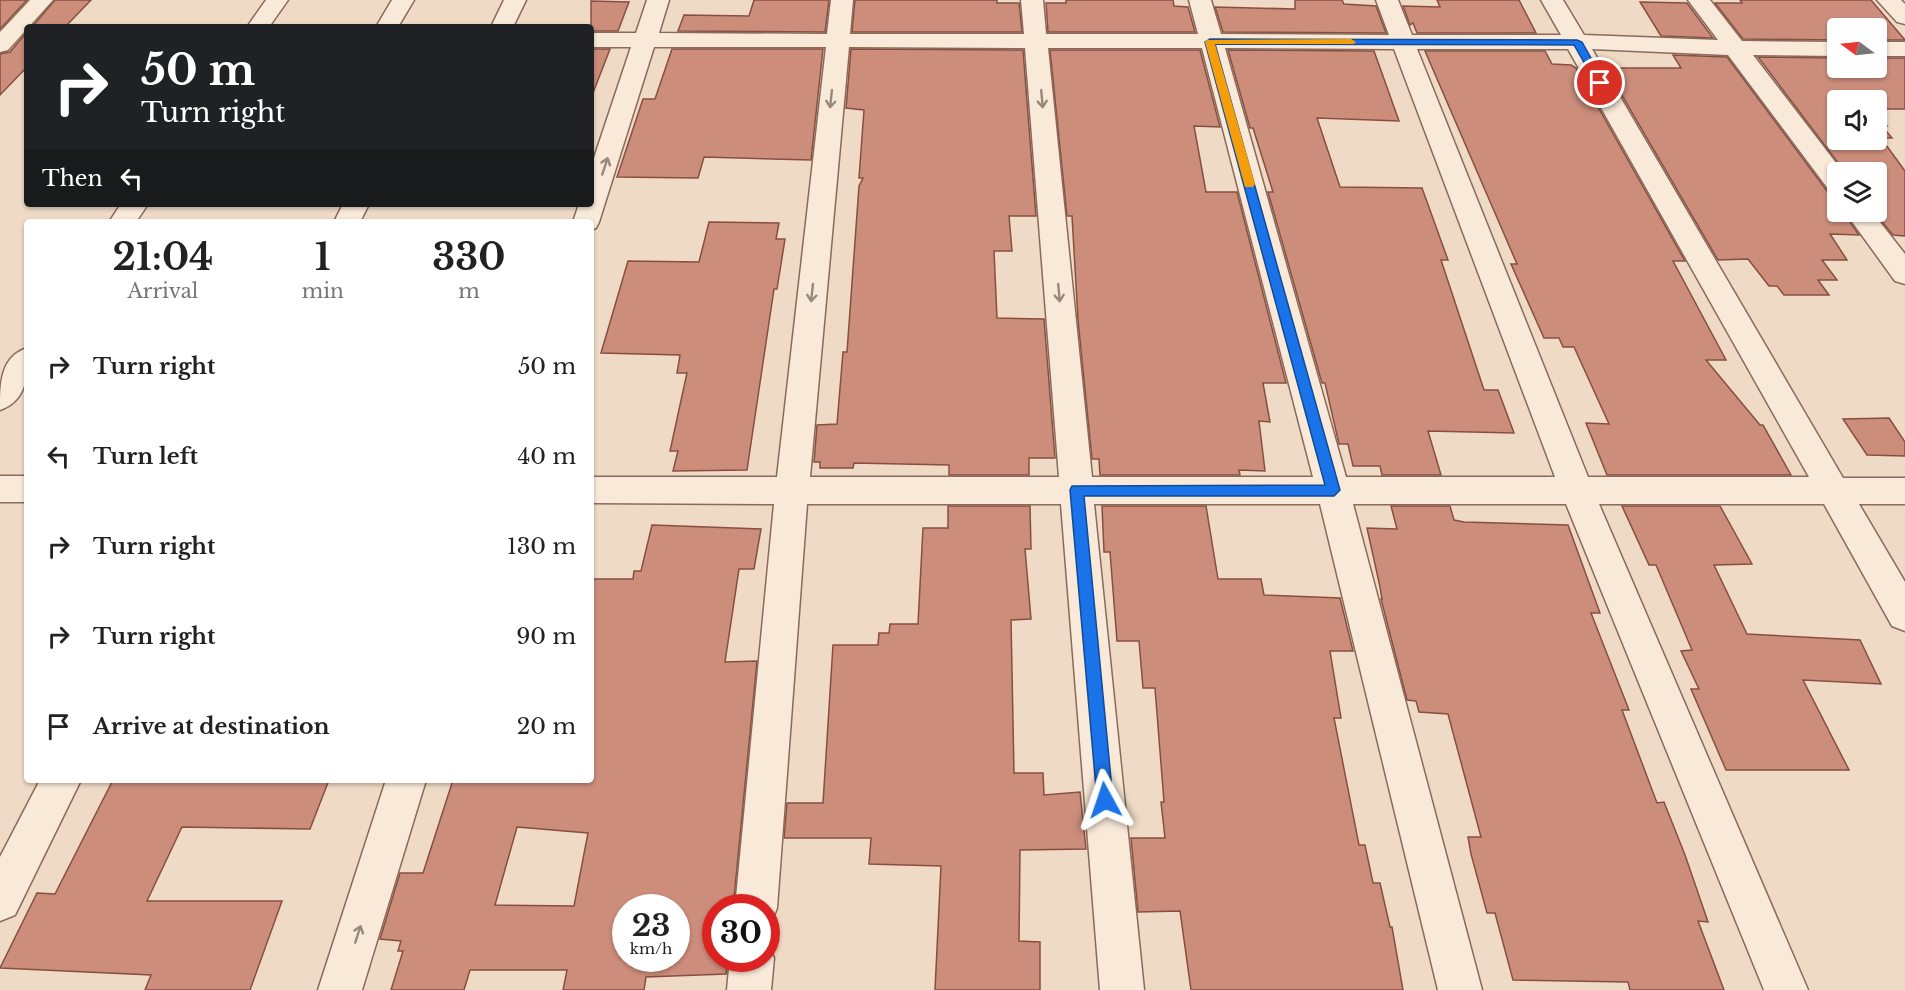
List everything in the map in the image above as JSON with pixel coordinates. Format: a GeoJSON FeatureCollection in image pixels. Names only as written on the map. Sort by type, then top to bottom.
{"type":"FeatureCollection","features":[{"type":"Feature","properties":{"kind":"street"},"geometry":{"type":"LineString","coordinates":[[8,40],[42,0]]}},
{"type":"Feature","properties":{"kind":"street"},"geometry":{"type":"LineString","coordinates":[[260,24],[277,0]]}},
{"type":"Feature","properties":{"kind":"street"},"geometry":{"type":"LineString","coordinates":[[389,24],[403,0]]}},
{"type":"Feature","properties":{"kind":"street"},"geometry":{"type":"LineString","coordinates":[[503,24],[515,0]]}},
{"type":"Feature","properties":{"kind":"street"},"geometry":{"type":"LineString","coordinates":[[594,198],[658,0]]}},
{"type":"Feature","properties":{"kind":"street"},"geometry":{"type":"LineString","coordinates":[[757,894],[792,490],[842,0]]}},
{"type":"Feature","properties":{"kind":"street"},"geometry":{"type":"LineString","coordinates":[[1032,0],[1122,990]]}},
{"type":"Feature","properties":{"kind":"street"},"geometry":{"type":"LineString","coordinates":[[1200,0],[1334,490],[1460,990]]}},
{"type":"Feature","properties":{"kind":"street"},"geometry":{"type":"LineString","coordinates":[[1387,0],[1577,491],[1786,990]]}},
{"type":"Feature","properties":{"kind":"street"},"geometry":{"type":"LineString","coordinates":[[1552,0],[1905,615]]}},
{"type":"Feature","properties":{"kind":"street"},"geometry":{"type":"LineString","coordinates":[[1699,0],[1827,169]]}},
{"type":"Feature","properties":{"kind":"street"},"geometry":{"type":"LineString","coordinates":[[1888,0],[1905,17]]}},
{"type":"Feature","properties":{"kind":"street"},"geometry":{"type":"LineString","coordinates":[[594,40],[1577,42],[1827,49]]}},
{"type":"Feature","properties":{"kind":"street"},"geometry":{"type":"LineString","coordinates":[[1887,49],[1905,49]]}},
{"type":"Feature","properties":{"kind":"street"},"geometry":{"type":"LineString","coordinates":[[1866,222],[1905,274]]}},
{"type":"Feature","properties":{"kind":"street"},"geometry":{"type":"LineString","coordinates":[[0,398],[24,363]]}},
{"type":"Feature","properties":{"kind":"street"},"geometry":{"type":"LineString","coordinates":[[0,489],[24,489]]}},
{"type":"Feature","properties":{"kind":"street"},"geometry":{"type":"LineString","coordinates":[[594,490],[1905,491]]}},
{"type":"Feature","properties":{"kind":"street"},"geometry":{"type":"LineString","coordinates":[[0,900],[59,783]]}},
{"type":"Feature","properties":{"kind":"street"},"geometry":{"type":"LineString","coordinates":[[340,990],[405,783]]}},
{"type":"Feature","properties":{"kind":"street"},"geometry":{"type":"LineString","coordinates":[[749,990],[751,972]]}},
{"type":"Feature","properties":{"kind":"building"},"geometry":{"type":"Polygon","coordinates":[[[0,0],[27,0],[0,29],[0,0]]]}},
{"type":"Feature","properties":{"kind":"building"},"geometry":{"type":"Polygon","coordinates":[[[55,0],[91,0],[68,24],[35,24],[55,0]]]}},
{"type":"Feature","properties":{"kind":"building"},"geometry":{"type":"Polygon","coordinates":[[[754,0],[829,0],[825,32],[678,31],[684,15],[749,16],[754,0]]]}},
{"type":"Feature","properties":{"kind":"building"},"geometry":{"type":"Polygon","coordinates":[[[855,0],[997,0],[997,3],[1019,3],[1022,32],[852,32],[855,0]]]}},
{"type":"Feature","properties":{"kind":"building"},"geometry":{"type":"Polygon","coordinates":[[[1066,0],[1173,0],[1174,6],[1188,7],[1195,32],[1048,32],[1046,3],[1066,3],[1066,0]]]}},
{"type":"Feature","properties":{"kind":"building"},"geometry":{"type":"Polygon","coordinates":[[[1295,0],[1342,0],[1344,4],[1376,6],[1386,33],[1223,32],[1215,7],[1295,9],[1295,0]]]}},
{"type":"Feature","properties":{"kind":"building"},"geometry":{"type":"Polygon","coordinates":[[[1437,0],[1519,0],[1536,33],[1417,33],[1413,23],[1410,25],[1403,6],[1440,7],[1437,0]]]}},
{"type":"Feature","properties":{"kind":"building"},"geometry":{"type":"Polygon","coordinates":[[[1740,0],[1871,0],[1886,18],[1827,18],[1827,40],[1743,39],[1715,3],[1742,3],[1740,0]]]}},
{"type":"Feature","properties":{"kind":"building"},"geometry":{"type":"Polygon","coordinates":[[[591,1],[629,2],[618,31],[594,31],[594,24],[591,24],[591,1]]]}},
{"type":"Feature","properties":{"kind":"building"},"geometry":{"type":"Polygon","coordinates":[[[1640,2],[1687,3],[1713,38],[1661,36],[1640,2]]]}},
{"type":"Feature","properties":{"kind":"building"},"geometry":{"type":"Polygon","coordinates":[[[1887,19],[1905,40],[1887,40],[1887,19]]]}},
{"type":"Feature","properties":{"kind":"building"},"geometry":{"type":"Polygon","coordinates":[[[24,36],[24,70],[0,95],[0,54],[10,52],[24,36]]]}},
{"type":"Feature","properties":{"kind":"building"},"geometry":{"type":"Polygon","coordinates":[[[594,49],[610,49],[594,90],[594,49]]]}},
{"type":"Feature","properties":{"kind":"building"},"geometry":{"type":"Polygon","coordinates":[[[672,49],[823,49],[811,160],[704,157],[698,178],[617,177],[643,99],[655,99],[672,49]]]}},
{"type":"Feature","properties":{"kind":"building"},"geometry":{"type":"Polygon","coordinates":[[[851,49],[1023,50],[1036,216],[1009,216],[1012,251],[994,251],[997,318],[1044,319],[1055,458],[1029,458],[1029,475],[949,475],[949,465],[854,463],[853,468],[820,468],[820,462],[814,462],[817,425],[837,424],[843,352],[847,352],[859,186],[863,178],[859,178],[864,110],[846,108],[851,49]]]}},
{"type":"Feature","properties":{"kind":"building"},"geometry":{"type":"Polygon","coordinates":[[[1050,50],[1200,50],[1220,127],[1194,126],[1206,192],[1237,192],[1286,383],[1263,383],[1270,422],[1259,421],[1265,471],[1239,470],[1240,475],[1100,475],[1099,459],[1092,459],[1078,320],[1072,216],[1067,216],[1050,50]]]}},
{"type":"Feature","properties":{"kind":"building"},"geometry":{"type":"Polygon","coordinates":[[[1228,50],[1374,51],[1399,121],[1317,118],[1340,187],[1422,188],[1448,260],[1441,260],[1484,390],[1498,390],[1514,433],[1428,431],[1441,475],[1382,475],[1380,466],[1353,466],[1348,444],[1339,444],[1325,383],[1322,383],[1268,192],[1273,192],[1253,128],[1250,128],[1228,50]]]}},
{"type":"Feature","properties":{"kind":"building"},"geometry":{"type":"Polygon","coordinates":[[[1425,51],[1545,51],[1552,64],[1571,65],[1576,68],[1685,261],[1673,261],[1726,360],[1706,360],[1760,425],[1763,425],[1791,475],[1607,475],[1586,423],[1609,424],[1574,347],[1563,347],[1559,338],[1544,338],[1511,264],[1517,264],[1425,51]]]}},
{"type":"Feature","properties":{"kind":"building"},"geometry":{"type":"Polygon","coordinates":[[[1673,55],[1727,57],[1827,191],[1827,222],[1850,222],[1859,235],[1830,234],[1847,260],[1822,260],[1837,280],[1818,280],[1829,295],[1784,295],[1777,286],[1769,286],[1748,259],[1718,260],[1606,68],[1681,68],[1673,55]]]}},
{"type":"Feature","properties":{"kind":"building"},"geometry":{"type":"Polygon","coordinates":[[[1758,57],[1827,58],[1827,78],[1887,78],[1887,58],[1905,58],[1905,109],[1887,109],[1887,90],[1827,90],[1827,148],[1758,57]]]}},
{"type":"Feature","properties":{"kind":"building"},"geometry":{"type":"Polygon","coordinates":[[[1887,146],[1905,171],[1905,236],[1893,235],[1882,222],[1887,222],[1887,162],[1837,162],[1828,150],[1887,150],[1887,146]]]}},
{"type":"Feature","properties":{"kind":"building"},"geometry":{"type":"Polygon","coordinates":[[[709,222],[779,223],[776,239],[785,239],[777,289],[774,289],[747,470],[673,471],[678,451],[670,451],[687,373],[677,373],[680,355],[601,353],[628,261],[699,262],[709,222]]]}},
{"type":"Feature","properties":{"kind":"building"},"geometry":{"type":"Polygon","coordinates":[[[1889,418],[1905,442],[1905,456],[1867,455],[1843,419],[1889,418]]]}},
{"type":"Feature","properties":{"kind":"building"},"geometry":{"type":"Polygon","coordinates":[[[948,506],[1030,506],[1031,549],[1025,549],[1031,619],[1011,620],[1014,773],[1043,773],[1044,795],[1080,792],[1086,849],[1020,850],[1019,941],[1040,942],[1040,990],[935,990],[941,866],[869,864],[871,838],[784,838],[787,803],[823,803],[833,645],[878,645],[879,633],[889,633],[890,624],[918,624],[923,528],[948,528],[948,506]]]}},
{"type":"Feature","properties":{"kind":"building"},"geometry":{"type":"Polygon","coordinates":[[[1102,506],[1206,506],[1218,579],[1261,579],[1264,595],[1340,598],[1353,651],[1330,651],[1341,718],[1334,718],[1359,845],[1365,845],[1373,883],[1380,883],[1390,927],[1392,927],[1403,990],[1191,990],[1180,911],[1138,912],[1131,838],[1165,838],[1155,688],[1143,688],[1139,641],[1117,641],[1110,552],[1104,552],[1102,506]]]}},
{"type":"Feature","properties":{"kind":"building"},"geometry":{"type":"Polygon","coordinates":[[[1391,506],[1450,506],[1454,520],[1464,522],[1568,525],[1600,613],[1591,613],[1629,710],[1622,710],[1657,803],[1664,802],[1685,855],[1708,922],[1698,921],[1724,990],[1630,990],[1628,982],[1513,980],[1495,913],[1487,913],[1471,854],[1468,837],[1481,837],[1448,714],[1419,712],[1416,701],[1407,700],[1381,599],[1367,528],[1397,529],[1391,506]]]}},
{"type":"Feature","properties":{"kind":"building"},"geometry":{"type":"Polygon","coordinates":[[[1622,506],[1720,506],[1752,564],[1714,565],[1747,634],[1860,640],[1881,684],[1803,680],[1849,770],[1726,770],[1691,689],[1699,689],[1681,651],[1692,650],[1656,565],[1649,565],[1622,506]]]}},
{"type":"Feature","properties":{"kind":"building"},"geometry":{"type":"Polygon","coordinates":[[[652,525],[761,529],[754,569],[739,569],[725,662],[757,661],[734,894],[702,894],[702,972],[726,972],[726,974],[646,977],[644,990],[563,990],[567,970],[470,970],[464,990],[391,990],[403,951],[398,951],[401,941],[380,939],[400,873],[423,873],[452,783],[594,783],[594,579],[633,579],[634,571],[641,571],[652,525]],[[517,827],[495,905],[574,906],[588,833],[517,827]]]}},
{"type":"Feature","properties":{"kind":"building"},"geometry":{"type":"Polygon","coordinates":[[[111,783],[328,783],[310,829],[182,827],[147,901],[282,901],[250,990],[145,990],[151,975],[0,968],[37,893],[55,894],[111,783]]]}},
{"type":"Feature","properties":{"kind":"slow traffic"},"geometry":{"type":"LineString","coordinates":[[1249,184],[1210,42],[1351,42]]}},
{"type":"Feature","properties":{"kind":"route"},"geometry":{"type":"LineString","coordinates":[[1105,800],[1077,490],[1334,490],[1210,42],[1577,42],[1600,83]]}}]}
